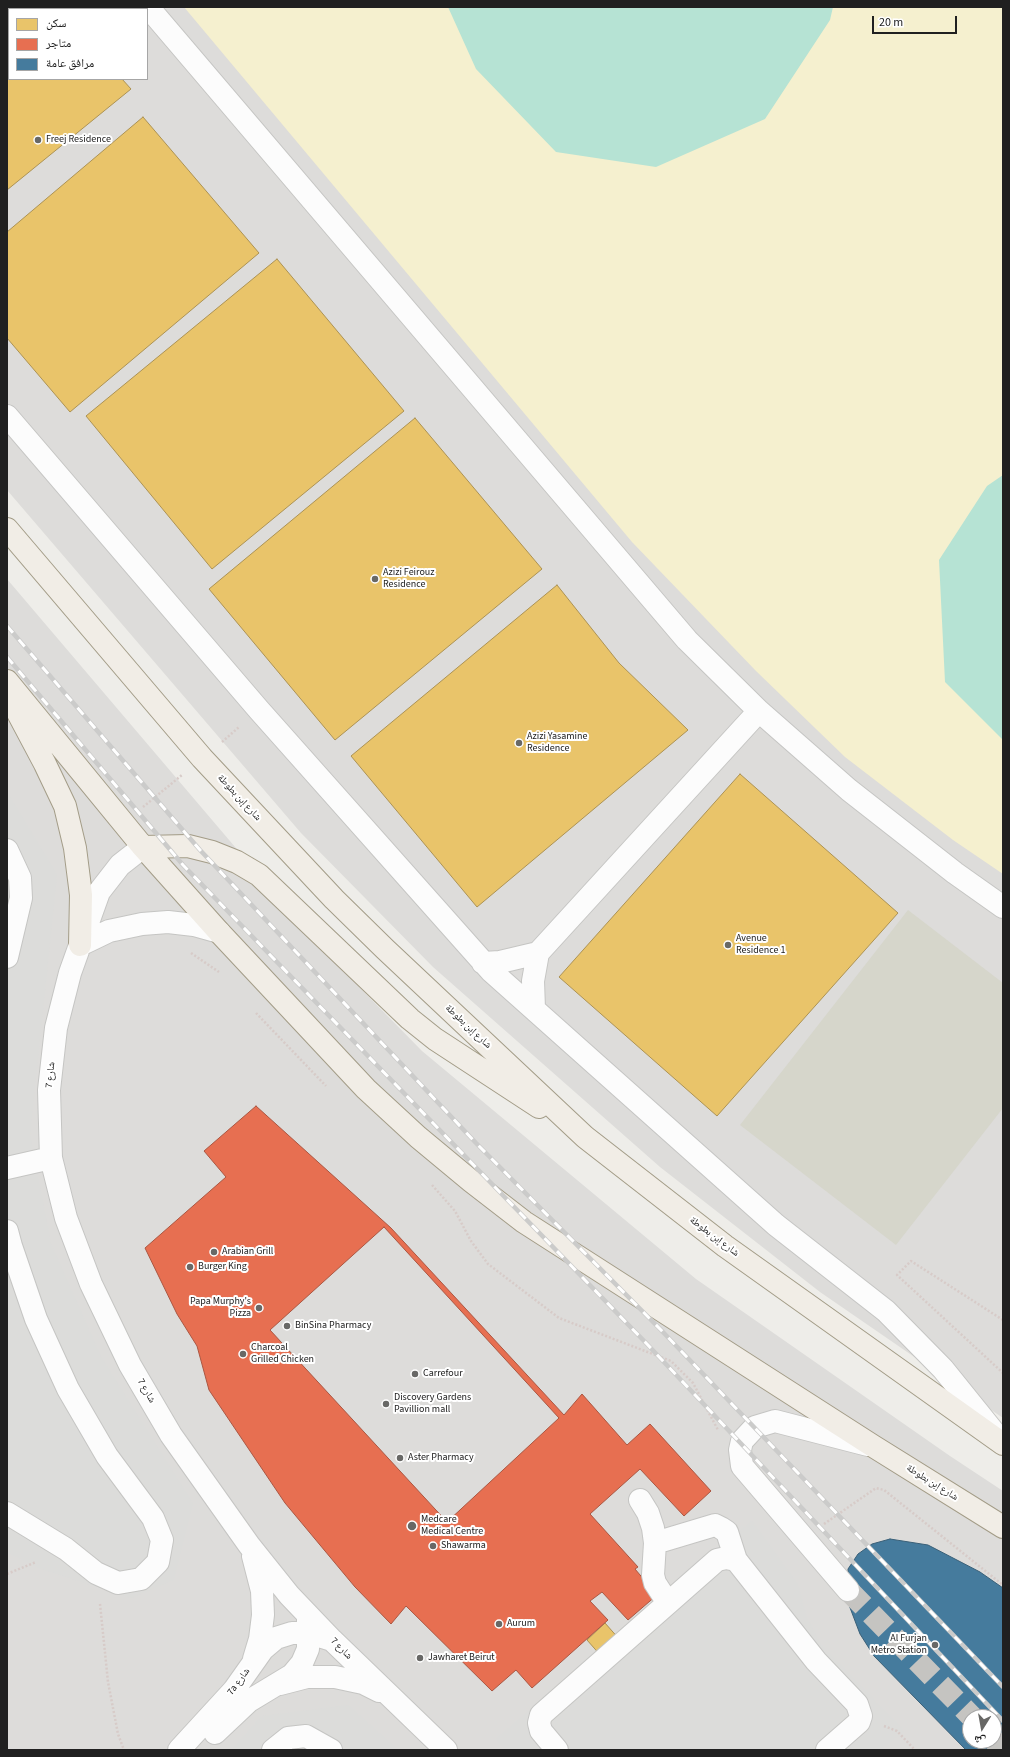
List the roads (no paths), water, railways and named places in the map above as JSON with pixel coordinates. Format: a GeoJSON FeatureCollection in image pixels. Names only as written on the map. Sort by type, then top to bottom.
{"type":"FeatureCollection","features":[{"type":"Feature","properties":{"kind":"main road","name":"شارع إبن بطوطة"},"geometry":{"type":"LineString","coordinates":[[7,529],[202,758],[334,899],[385,949],[586,1137],[726,1246],[1003,1444]]}},
{"type":"Feature","properties":{"kind":"main road","name":"شارع إبن بطوطة"},"geometry":{"type":"LineString","coordinates":[[7,681],[143,847],[219,932],[366,1089],[418,1137],[524,1222],[873,1446],[1003,1527]]}},
{"type":"Feature","properties":{"kind":"main road"},"geometry":{"type":"LineString","coordinates":[[7,694],[45,764],[65,806],[75,848],[81,895],[80,945]]}},
{"type":"Feature","properties":{"kind":"main road"},"geometry":{"type":"LineString","coordinates":[[143,847],[188,846],[212,852],[237,862],[259,875],[410,1019],[435,1039],[586,1137]]}},
{"type":"Feature","properties":{"kind":"street"},"geometry":{"type":"LineString","coordinates":[[148,7],[692,645],[759,711],[849,790],[955,873],[1003,907]]}},
{"type":"Feature","properties":{"kind":"street"},"geometry":{"type":"LineString","coordinates":[[7,416],[259,710],[483,963],[776,1225],[886,1311],[943,1369],[1003,1444]]}},
{"type":"Feature","properties":{"kind":"street"},"geometry":{"type":"LineString","coordinates":[[534,1009],[533,981],[538,953],[759,711]]}},
{"type":"Feature","properties":{"kind":"street","name":"شارع 7"},"geometry":{"type":"LineString","coordinates":[[143,847],[120,865],[99,892],[70,973],[56,1028],[49,1090],[51,1158],[66,1218],[91,1284],[130,1365],[171,1435],[249,1545],[304,1611],[388,1695],[446,1750]]}},
{"type":"Feature","properties":{"kind":"street"},"geometry":{"type":"LineString","coordinates":[[7,850],[20,878],[21,898],[7,957]]}},
{"type":"Feature","properties":{"kind":"street"},"geometry":{"type":"LineString","coordinates":[[80,945],[109,931],[142,924],[168,922],[194,925],[219,932]]}},
{"type":"Feature","properties":{"kind":"street"},"geometry":{"type":"LineString","coordinates":[[483,963],[500,962],[538,953]]}},
{"type":"Feature","properties":{"kind":"street"},"geometry":{"type":"LineString","coordinates":[[7,1168],[51,1158]]}},
{"type":"Feature","properties":{"kind":"street"},"geometry":{"type":"LineString","coordinates":[[7,1231],[10,1246],[36,1319],[68,1389],[107,1456],[153,1518],[162,1540],[158,1562],[141,1579],[118,1583],[96,1574],[66,1549],[7,1513]]}},
{"type":"Feature","properties":{"kind":"street"},"geometry":{"type":"LineString","coordinates":[[848,1590],[742,1466],[740,1450],[742,1441],[755,1427],[775,1421],[873,1446]]}},
{"type":"Feature","properties":{"kind":"street"},"geometry":{"type":"LineString","coordinates":[[640,1500],[651,1520],[655,1543],[653,1575],[655,1583],[668,1603]]}},
{"type":"Feature","properties":{"kind":"street"},"geometry":{"type":"LineString","coordinates":[[655,1543],[714,1525],[727,1532],[736,1560],[816,1661],[857,1704],[860,1711],[858,1722],[827,1750]]}},
{"type":"Feature","properties":{"kind":"street"},"geometry":{"type":"LineString","coordinates":[[249,1545],[257,1567],[262,1591],[260,1639],[253,1662]]}},
{"type":"Feature","properties":{"kind":"street"},"geometry":{"type":"LineString","coordinates":[[557,1750],[541,1731],[539,1723],[541,1715],[717,1560],[726,1558],[736,1560]]}},
{"type":"Feature","properties":{"kind":"street","name":"7a شارع"},"geometry":{"type":"LineString","coordinates":[[198,1750],[235,1712],[263,1692],[292,1675],[302,1663],[308,1649],[309,1633],[307,1618],[304,1611]]}},
{"type":"Feature","properties":{"kind":"street","name":"7a شارع"},"geometry":{"type":"LineString","coordinates":[[179,1750],[230,1695],[263,1649],[276,1638],[292,1633],[309,1633],[332,1640]]}},
{"type":"Feature","properties":{"kind":"street"},"geometry":{"type":"LineString","coordinates":[[279,1684],[307,1677],[335,1677],[363,1683],[388,1695]]}},
{"type":"Feature","properties":{"kind":"street"},"geometry":{"type":"LineString","coordinates":[[273,1750],[288,1738],[306,1736],[331,1750]]}},
{"type":"Feature","properties":{"kind":"tunnel"},"geometry":{"type":"LineString","coordinates":[[848,1590],[964,1709]]}},
{"type":"Feature","properties":{"kind":"railway"},"geometry":{"type":"LineString","coordinates":[[7,626],[200,850],[476,1143],[661,1330],[1003,1687]]}},
{"type":"Feature","properties":{"kind":"railway"},"geometry":{"type":"LineString","coordinates":[[7,657],[183,865],[646,1343],[1003,1721]]}},
{"type":"Feature","properties":{"kind":"place","name":"Freej Residence"},"geometry":{"type":"Point","coordinates":[38,140]}},
{"type":"Feature","properties":{"kind":"place","name":"Azizi Feirouz Residence"},"geometry":{"type":"Point","coordinates":[375,579]}},
{"type":"Feature","properties":{"kind":"place","name":"Azizi Yasamine Residence"},"geometry":{"type":"Point","coordinates":[519,743]}},
{"type":"Feature","properties":{"kind":"place","name":"Avenue Residence 1"},"geometry":{"type":"Point","coordinates":[728,945]}},
{"type":"Feature","properties":{"kind":"place","name":"Arabian Grill"},"geometry":{"type":"Point","coordinates":[214,1252]}},
{"type":"Feature","properties":{"kind":"place","name":"Burger King"},"geometry":{"type":"Point","coordinates":[190,1267]}},
{"type":"Feature","properties":{"kind":"place","name":"Papa Murphy's Pizza"},"geometry":{"type":"Point","coordinates":[259,1308]}},
{"type":"Feature","properties":{"kind":"place","name":"BinSina Pharmacy"},"geometry":{"type":"Point","coordinates":[287,1326]}},
{"type":"Feature","properties":{"kind":"place","name":"Charcoal Grilled Chicken"},"geometry":{"type":"Point","coordinates":[243,1354]}},
{"type":"Feature","properties":{"kind":"place","name":"Carrefour"},"geometry":{"type":"Point","coordinates":[415,1374]}},
{"type":"Feature","properties":{"kind":"place","name":"Discovery Gardens Pavillion mall"},"geometry":{"type":"Point","coordinates":[386,1404]}},
{"type":"Feature","properties":{"kind":"place","name":"Aster Pharmacy"},"geometry":{"type":"Point","coordinates":[400,1458]}},
{"type":"Feature","properties":{"kind":"place","name":"Medcare Medical Centre"},"geometry":{"type":"Point","coordinates":[412,1526]}},
{"type":"Feature","properties":{"kind":"place","name":"Shawarma"},"geometry":{"type":"Point","coordinates":[433,1546]}},
{"type":"Feature","properties":{"kind":"place","name":"Aurum"},"geometry":{"type":"Point","coordinates":[499,1624]}},
{"type":"Feature","properties":{"kind":"place","name":"Al Furjan Metro Station"},"geometry":{"type":"Point","coordinates":[935,1645]}},
{"type":"Feature","properties":{"kind":"place","name":"Jawharet Beirut"},"geometry":{"type":"Point","coordinates":[420,1658]}}]}
